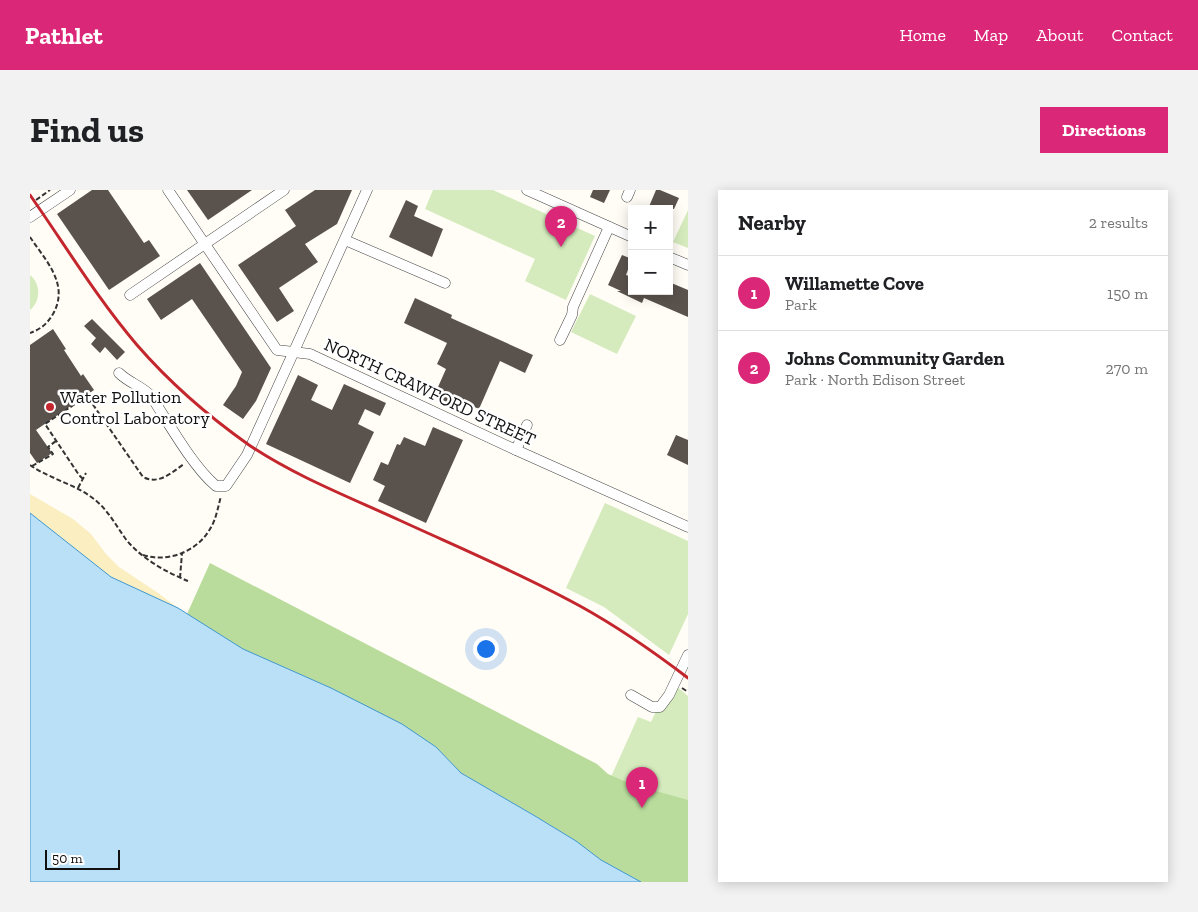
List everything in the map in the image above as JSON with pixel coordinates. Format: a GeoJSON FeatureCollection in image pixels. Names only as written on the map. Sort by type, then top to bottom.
{"type":"FeatureCollection","features":[{"type":"Feature","properties":{"kind":"street"},"geometry":{"type":"LineString","coordinates":[[30,217],[70,190]]}},
{"type":"Feature","properties":{"kind":"street","name":"NORTH CRAWFORD STREET"},"geometry":{"type":"LineString","coordinates":[[168,190],[277,350],[310,354],[516,450],[688,527]]}},
{"type":"Feature","properties":{"kind":"street"},"geometry":{"type":"LineString","coordinates":[[130,295],[284,190]]}},
{"type":"Feature","properties":{"kind":"street"},"geometry":{"type":"LineString","coordinates":[[120,373],[126,380],[145,390],[151,396],[210,482],[216,486],[223,487],[229,482],[247,455],[368,190]]}},
{"type":"Feature","properties":{"kind":"street"},"geometry":{"type":"LineString","coordinates":[[527,190],[628,235]]}},
{"type":"Feature","properties":{"kind":"street"},"geometry":{"type":"LineString","coordinates":[[560,340],[609,227]]}},
{"type":"Feature","properties":{"kind":"street"},"geometry":{"type":"LineString","coordinates":[[345,240],[445,283]]}},
{"type":"Feature","properties":{"kind":"street"},"geometry":{"type":"LineString","coordinates":[[673,259],[688,265]]}},
{"type":"Feature","properties":{"kind":"street"},"geometry":{"type":"LineString","coordinates":[[516,450],[527,425]]}},
{"type":"Feature","properties":{"kind":"street"},"geometry":{"type":"LineString","coordinates":[[631,695],[652,708],[660,707],[669,695],[686,659]]}},
{"type":"Feature","properties":{"kind":"path"},"geometry":{"type":"LineString","coordinates":[[34,201],[50,190]]}},
{"type":"Feature","properties":{"kind":"path"},"geometry":{"type":"LineString","coordinates":[[30,237],[55,274],[59,285],[57,306],[47,323],[39,330],[30,333]]}},
{"type":"Feature","properties":{"kind":"path"},"geometry":{"type":"LineString","coordinates":[[83,479],[78,475],[45,424],[87,396],[143,477],[152,480],[162,478],[192,458]]}},
{"type":"Feature","properties":{"kind":"path"},"geometry":{"type":"LineString","coordinates":[[31,466],[53,454],[48,447],[56,441]]}},
{"type":"Feature","properties":{"kind":"path"},"geometry":{"type":"LineString","coordinates":[[31,466],[48,476],[78,488],[101,505],[139,554],[188,581]]}},
{"type":"Feature","properties":{"kind":"path"},"geometry":{"type":"LineString","coordinates":[[78,488],[86,473]]}},
{"type":"Feature","properties":{"kind":"path"},"geometry":{"type":"LineString","coordinates":[[139,554],[158,558],[182,553],[198,544],[209,532],[223,487]]}},
{"type":"Feature","properties":{"kind":"path"},"geometry":{"type":"LineString","coordinates":[[180,578],[182,553]]}},
{"type":"Feature","properties":{"kind":"green space"},"geometry":{"type":"Polygon","coordinates":[[[433,190],[493,190],[595,236],[566,300],[525,281],[535,259],[425,209],[433,190]]]}},
{"type":"Feature","properties":{"kind":"green space"},"geometry":{"type":"Polygon","coordinates":[[[688,210],[688,248],[673,242],[688,210]]]}},
{"type":"Feature","properties":{"kind":"green space"},"geometry":{"type":"Polygon","coordinates":[[[30,275],[38,288],[38,297],[30,310],[30,275]]]}},
{"type":"Feature","properties":{"kind":"green space"},"geometry":{"type":"Polygon","coordinates":[[[590,294],[636,316],[617,354],[571,332],[590,294]]]}},
{"type":"Feature","properties":{"kind":"green space"},"geometry":{"type":"Polygon","coordinates":[[[605,503],[688,541],[688,614],[669,655],[604,607],[566,588],[605,503]]]}},
{"type":"Feature","properties":{"kind":"green space"},"geometry":{"type":"Polygon","coordinates":[[[210,563],[597,764],[608,774],[631,784],[688,800],[688,882],[641,882],[601,860],[576,841],[461,773],[436,747],[331,688],[243,649],[187,614],[210,563]]]}},
{"type":"Feature","properties":{"kind":"green space"},"geometry":{"type":"Polygon","coordinates":[[[670,681],[688,696],[688,882],[582,841],[638,717],[651,722],[670,681]]]}},
{"type":"Feature","properties":{"kind":"sand"},"geometry":{"type":"Polygon","coordinates":[[[30,494],[73,519],[91,534],[106,554],[119,567],[178,608],[111,577],[30,513],[30,494]]]}},
{"type":"Feature","properties":{"kind":"water"},"geometry":{"type":"Polygon","coordinates":[[[30,513],[111,577],[178,608],[243,649],[331,688],[402,724],[436,747],[461,773],[576,841],[601,860],[641,882],[30,882],[30,513]]]}},
{"type":"Feature","properties":{"kind":"building"},"geometry":{"type":"Polygon","coordinates":[[[92,190],[108,190],[144,243],[149,240],[160,256],[109,290],[57,214],[92,190]]]}},
{"type":"Feature","properties":{"kind":"building"},"geometry":{"type":"Polygon","coordinates":[[[187,190],[252,190],[208,220],[187,190]]]}},
{"type":"Feature","properties":{"kind":"building"},"geometry":{"type":"Polygon","coordinates":[[[315,190],[352,190],[337,224],[305,244],[318,262],[279,288],[294,311],[277,322],[238,265],[296,226],[285,210],[315,190]]]}},
{"type":"Feature","properties":{"kind":"building"},"geometry":{"type":"Polygon","coordinates":[[[593,190],[610,190],[604,203],[590,197],[593,190]]]}},
{"type":"Feature","properties":{"kind":"building"},"geometry":{"type":"Polygon","coordinates":[[[656,190],[679,198],[674,209],[673,205],[650,205],[656,190]]]}},
{"type":"Feature","properties":{"kind":"building"},"geometry":{"type":"Polygon","coordinates":[[[406,200],[418,206],[414,216],[443,229],[432,257],[389,237],[406,200]]]}},
{"type":"Feature","properties":{"kind":"building"},"geometry":{"type":"Polygon","coordinates":[[[622,255],[628,257],[626,275],[628,276],[628,295],[673,295],[673,284],[688,290],[688,317],[644,298],[642,303],[608,285],[622,255]]]}},
{"type":"Feature","properties":{"kind":"building"},"geometry":{"type":"Polygon","coordinates":[[[200,263],[271,368],[256,401],[243,419],[223,405],[236,386],[242,372],[192,299],[161,320],[147,299],[200,263]]]}},
{"type":"Feature","properties":{"kind":"building"},"geometry":{"type":"Polygon","coordinates":[[[415,298],[452,315],[451,318],[533,355],[525,373],[500,361],[479,409],[454,398],[451,404],[434,396],[446,369],[437,364],[447,343],[404,323],[415,298]]]}},
{"type":"Feature","properties":{"kind":"building"},"geometry":{"type":"Polygon","coordinates":[[[92,319],[125,352],[117,360],[105,347],[100,353],[91,344],[96,338],[84,326],[92,319]]]}},
{"type":"Feature","properties":{"kind":"building","name":"Water Pollution Control Laboratory"},"geometry":{"type":"Polygon","coordinates":[[[53,329],[81,376],[83,374],[94,390],[36,430],[52,453],[37,463],[30,453],[30,345],[53,329]]]}},
{"type":"Feature","properties":{"kind":"building"},"geometry":{"type":"Polygon","coordinates":[[[298,375],[318,385],[311,400],[332,410],[344,384],[386,403],[380,416],[365,409],[358,424],[374,432],[350,483],[266,444],[298,375]]]}},
{"type":"Feature","properties":{"kind":"building"},"geometry":{"type":"Polygon","coordinates":[[[433,427],[463,440],[426,523],[378,501],[385,486],[373,480],[381,462],[388,465],[397,444],[400,445],[404,437],[425,446],[433,427]]]}},
{"type":"Feature","properties":{"kind":"building"},"geometry":{"type":"Polygon","coordinates":[[[676,435],[688,440],[688,465],[667,455],[676,435]]]}},
{"type":"Feature","properties":{"kind":"railway"},"geometry":{"type":"LineString","coordinates":[[30,195],[95,290],[137,345],[176,386],[234,434],[285,467],[303,476],[558,594],[636,640],[688,678]]}},
{"type":"Feature","properties":{"kind":"place","name":"Johns Community Garden"},"geometry":{"type":"Point","coordinates":[561,247]}},
{"type":"Feature","properties":{"kind":"place","name":"Water Pollution Control Laboratory"},"geometry":{"type":"Point","coordinates":[50,407]}},
{"type":"Feature","properties":{"kind":"place","name":"Willamette Cove"},"geometry":{"type":"Point","coordinates":[642,808]}}]}
